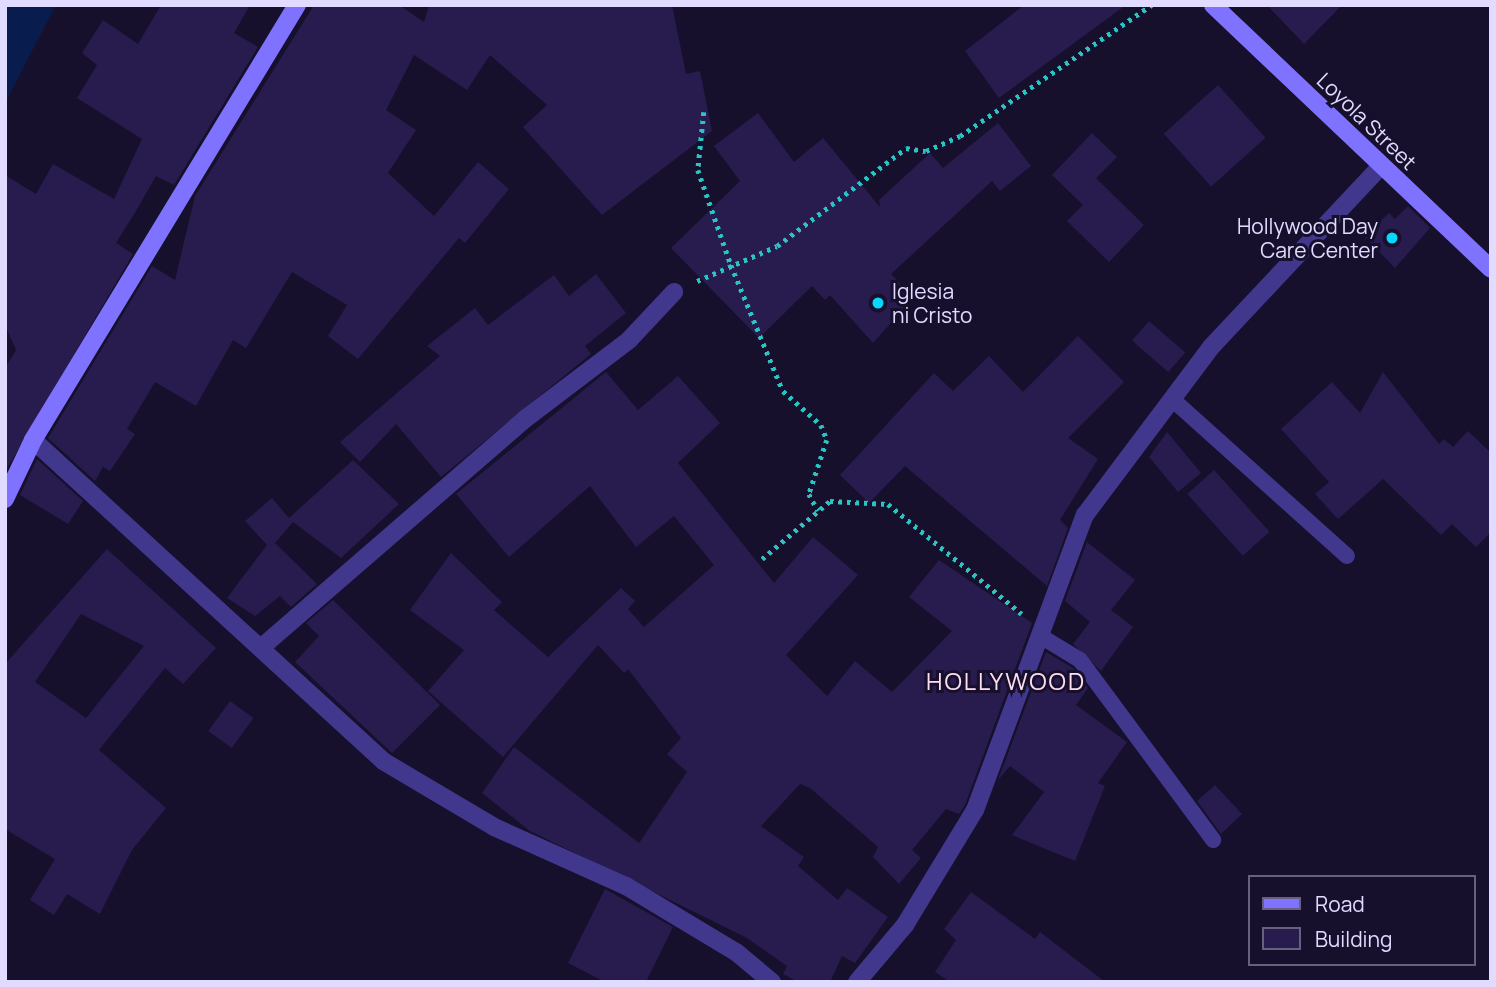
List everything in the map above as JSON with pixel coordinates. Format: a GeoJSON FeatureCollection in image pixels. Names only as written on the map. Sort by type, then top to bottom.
{"type":"FeatureCollection","features":[{"type":"Feature","properties":{"kind":"street"},"geometry":{"type":"LineString","coordinates":[[5,499],[33,440],[297,5]]}},
{"type":"Feature","properties":{"kind":"street","name":"Loyola Street"},"geometry":{"type":"LineString","coordinates":[[1213,5],[1491,269]]}},
{"type":"Feature","properties":{"kind":"street"},"geometry":{"type":"LineString","coordinates":[[857,982],[905,925],[975,810],[1043,634],[1084,515],[1212,346],[1381,166]]}},
{"type":"Feature","properties":{"kind":"street"},"geometry":{"type":"LineString","coordinates":[[263,646],[525,419],[629,340],[674,292]]}},
{"type":"Feature","properties":{"kind":"street"},"geometry":{"type":"LineString","coordinates":[[33,440],[263,646],[383,761],[494,827],[626,886],[736,952],[772,982]]}},
{"type":"Feature","properties":{"kind":"lane"},"geometry":{"type":"LineString","coordinates":[[1172,399],[1347,556]]}},
{"type":"Feature","properties":{"kind":"lane"},"geometry":{"type":"LineString","coordinates":[[1043,634],[1080,660],[1213,840]]}},
{"type":"Feature","properties":{"kind":"path"},"geometry":{"type":"LineString","coordinates":[[674,292],[777,246],[906,148],[926,151],[960,136],[1151,5]]}},
{"type":"Feature","properties":{"kind":"path"},"geometry":{"type":"LineString","coordinates":[[704,112],[698,170],[731,265],[783,391],[821,425],[827,440],[808,494],[818,511]]}},
{"type":"Feature","properties":{"kind":"path"},"geometry":{"type":"LineString","coordinates":[[762,559],[830,501],[888,505],[1043,634]]}},
{"type":"Feature","properties":{"kind":"water"},"geometry":{"type":"Polygon","coordinates":[[[5,5],[56,5],[5,103],[5,5]]]}},
{"type":"Feature","properties":{"kind":"building"},"geometry":{"type":"Polygon","coordinates":[[[161,5],[250,5],[234,33],[258,47],[174,185],[156,176],[116,243],[133,254],[5,472],[5,368],[16,350],[5,325],[5,175],[36,194],[53,164],[114,199],[142,139],[77,98],[97,65],[82,53],[103,20],[138,44],[161,5]]]}},
{"type":"Feature","properties":{"kind":"building"},"geometry":{"type":"Polygon","coordinates":[[[314,5],[399,5],[424,22],[429,5],[672,5],[686,74],[700,71],[712,131],[602,215],[523,127],[547,105],[490,55],[467,90],[414,55],[386,110],[416,130],[388,173],[434,216],[478,162],[509,189],[465,243],[459,238],[358,359],[328,336],[347,305],[292,272],[246,348],[233,340],[196,406],[155,382],[127,429],[135,434],[110,471],[103,467],[95,481],[48,438],[152,266],[175,280],[195,196],[314,5]]]}},
{"type":"Feature","properties":{"kind":"building"},"geometry":{"type":"Polygon","coordinates":[[[1024,5],[1126,5],[999,98],[965,51],[1024,5]]]}},
{"type":"Feature","properties":{"kind":"building"},"geometry":{"type":"Polygon","coordinates":[[[1267,5],[1342,5],[1304,44],[1267,5]]]}},
{"type":"Feature","properties":{"kind":"building"},"geometry":{"type":"Polygon","coordinates":[[[1218,85],[1266,138],[1211,187],[1164,134],[1218,85]]]}},
{"type":"Feature","properties":{"kind":"building"},"geometry":{"type":"Polygon","coordinates":[[[758,113],[794,162],[823,138],[880,207],[879,200],[930,153],[943,168],[998,123],[1031,166],[1000,191],[992,181],[891,274],[913,298],[873,343],[830,295],[825,300],[812,286],[759,338],[671,248],[740,181],[714,146],[758,113]]]}},
{"type":"Feature","properties":{"kind":"building"},"geometry":{"type":"Polygon","coordinates":[[[1092,133],[1117,157],[1096,178],[1144,225],[1109,262],[1067,221],[1083,205],[1052,175],[1092,133]]]}},
{"type":"Feature","properties":{"kind":"building","name":"Hollywood Day Care Center"},"geometry":{"type":"Polygon","coordinates":[[[1408,206],[1430,228],[1395,268],[1364,236],[1389,213],[1395,219],[1408,206]]]}},
{"type":"Feature","properties":{"kind":"building"},"geometry":{"type":"Polygon","coordinates":[[[596,274],[626,313],[585,346],[591,354],[441,477],[396,424],[360,462],[340,442],[440,356],[427,346],[475,308],[488,325],[554,275],[569,296],[596,274]]]}},
{"type":"Feature","properties":{"kind":"building"},"geometry":{"type":"Polygon","coordinates":[[[1149,321],[1185,352],[1168,372],[1132,341],[1149,321]]]}},
{"type":"Feature","properties":{"kind":"building"},"geometry":{"type":"Polygon","coordinates":[[[1078,336],[1124,382],[1068,438],[1098,459],[1060,520],[1068,528],[1047,586],[905,466],[869,503],[840,475],[934,373],[953,391],[989,356],[1023,392],[1078,336]]]}},
{"type":"Feature","properties":{"kind":"building"},"geometry":{"type":"Polygon","coordinates":[[[606,372],[638,410],[678,376],[720,423],[678,463],[774,583],[813,537],[858,575],[786,655],[827,696],[855,661],[892,692],[952,631],[909,597],[939,560],[1032,623],[965,805],[959,814],[946,809],[912,850],[921,858],[899,884],[873,857],[878,847],[810,788],[800,784],[761,826],[804,857],[798,866],[838,900],[847,888],[888,917],[855,963],[842,956],[830,982],[798,982],[783,974],[787,966],[747,938],[530,831],[482,793],[514,747],[639,843],[687,772],[667,754],[681,738],[628,669],[624,673],[598,645],[503,757],[428,691],[464,650],[410,610],[451,553],[502,602],[494,610],[548,657],[621,588],[635,601],[628,609],[644,627],[714,565],[674,516],[636,547],[590,486],[509,557],[456,494],[606,372]]]}},
{"type":"Feature","properties":{"kind":"building"},"geometry":{"type":"Polygon","coordinates":[[[1383,372],[1439,444],[1444,439],[1453,447],[1468,431],[1491,453],[1491,532],[1476,547],[1452,524],[1441,535],[1383,479],[1338,519],[1315,494],[1329,482],[1281,429],[1332,382],[1360,413],[1383,372]]]}},
{"type":"Feature","properties":{"kind":"building"},"geometry":{"type":"Polygon","coordinates":[[[1167,432],[1201,473],[1178,492],[1149,457],[1167,432]]]}},
{"type":"Feature","properties":{"kind":"building"},"geometry":{"type":"Polygon","coordinates":[[[37,459],[83,501],[68,524],[20,495],[37,459]]]}},
{"type":"Feature","properties":{"kind":"building"},"geometry":{"type":"Polygon","coordinates":[[[353,460],[399,504],[341,558],[293,522],[275,543],[317,584],[291,607],[280,596],[255,616],[227,598],[267,545],[245,521],[272,498],[289,518],[353,460]]]}},
{"type":"Feature","properties":{"kind":"building"},"geometry":{"type":"Polygon","coordinates":[[[1214,470],[1270,532],[1243,556],[1187,494],[1214,470]]]}},
{"type":"Feature","properties":{"kind":"building"},"geometry":{"type":"Polygon","coordinates":[[[1087,542],[1135,580],[1111,610],[1133,627],[1101,671],[1073,644],[1090,622],[1065,601],[1087,542]]]}},
{"type":"Feature","properties":{"kind":"building"},"geometry":{"type":"Polygon","coordinates":[[[107,549],[216,648],[183,684],[165,668],[99,750],[166,808],[132,850],[100,914],[67,894],[54,915],[30,900],[55,859],[5,829],[5,664],[107,549]],[[81,614],[35,682],[86,718],[144,646],[81,614]]]}},
{"type":"Feature","properties":{"kind":"building"},"geometry":{"type":"Polygon","coordinates":[[[333,600],[440,705],[392,753],[295,662],[319,636],[306,623],[333,600]]]}},
{"type":"Feature","properties":{"kind":"building"},"geometry":{"type":"Polygon","coordinates":[[[1046,652],[1073,668],[1088,688],[1076,705],[1127,742],[1098,783],[1105,786],[1075,861],[1012,835],[1044,792],[1010,766],[998,780],[1046,652]]]}},
{"type":"Feature","properties":{"kind":"building"},"geometry":{"type":"Polygon","coordinates":[[[230,701],[253,718],[232,748],[208,731],[230,701]]]}},
{"type":"Feature","properties":{"kind":"building"},"geometry":{"type":"Polygon","coordinates":[[[1215,785],[1242,814],[1221,834],[1197,801],[1215,785]]]}},
{"type":"Feature","properties":{"kind":"building"},"geometry":{"type":"Polygon","coordinates":[[[605,889],[673,927],[646,982],[605,982],[568,963],[605,889]]]}},
{"type":"Feature","properties":{"kind":"building"},"geometry":{"type":"Polygon","coordinates":[[[971,892],[1035,939],[1040,932],[1105,982],[950,982],[935,972],[956,940],[944,929],[971,892]]]}},
{"type":"Feature","properties":{"kind":"place","name":"Hollywood Day Care Center"},"geometry":{"type":"Point","coordinates":[1392,238]}},
{"type":"Feature","properties":{"kind":"place","name":"Iglesia ni Cristo"},"geometry":{"type":"Point","coordinates":[878,303]}},
{"type":"Feature","properties":{"kind":"district","name":"HOLLYWOOD"},"geometry":{"type":"Point","coordinates":[1006,681]}}]}
